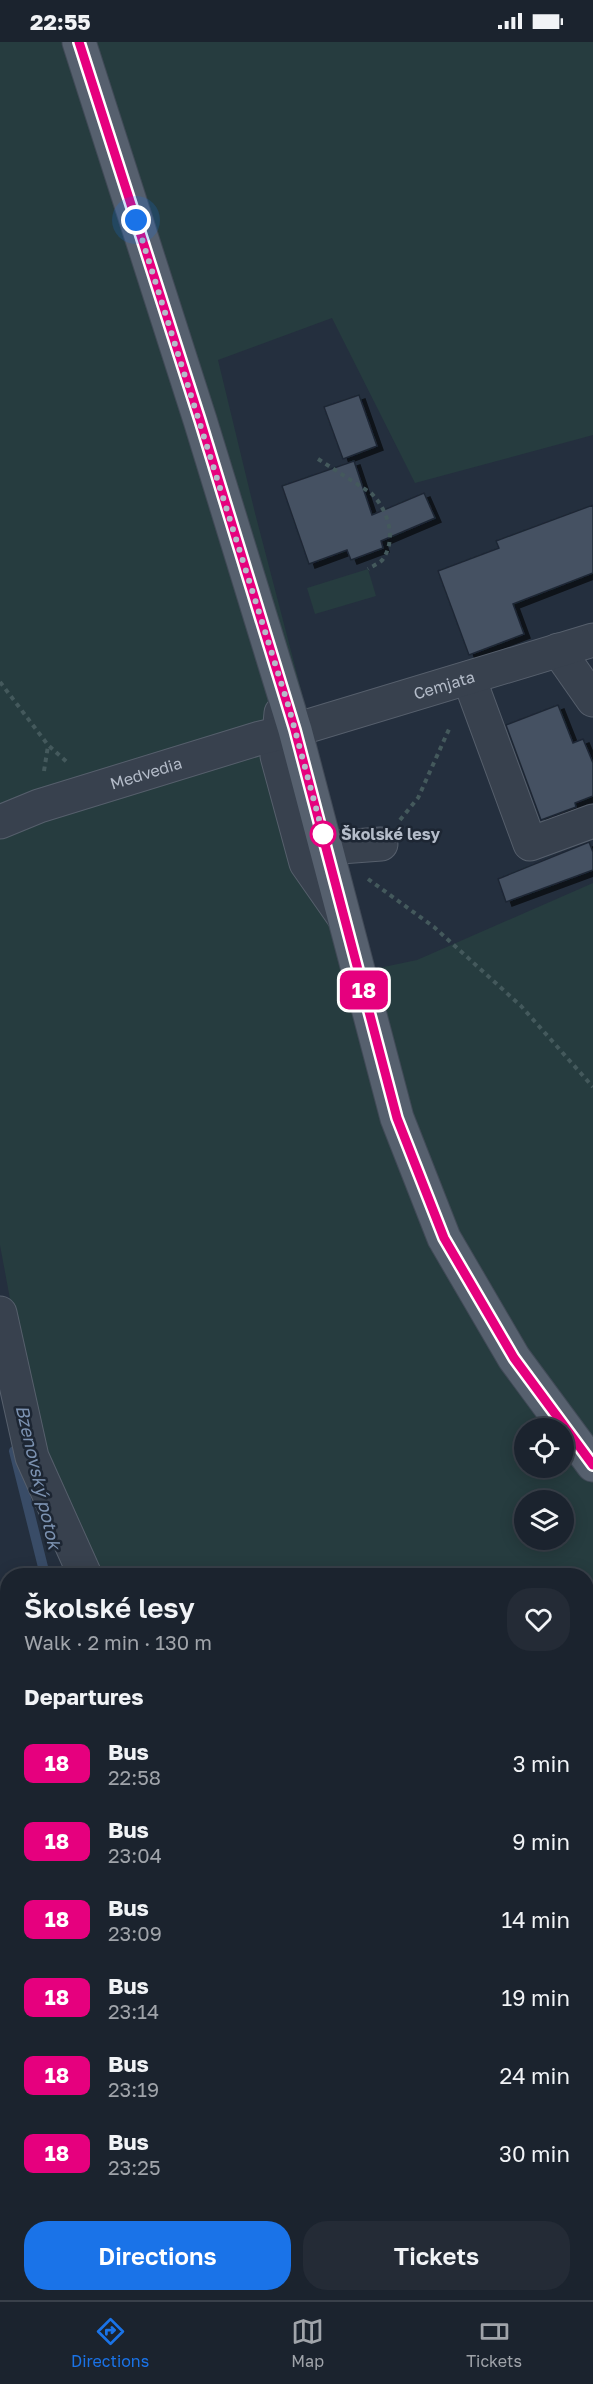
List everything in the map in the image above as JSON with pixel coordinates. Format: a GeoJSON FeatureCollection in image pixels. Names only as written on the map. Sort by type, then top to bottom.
{"type":"FeatureCollection","features":[{"type":"Feature","properties":{"kind":"main road"},"geometry":{"type":"LineString","coordinates":[[79,42],[283,687],[287,732],[327,848],[397,1118],[444,1238],[514,1358],[593,1465]]}},
{"type":"Feature","properties":{"kind":"street","name":"Cemjata"},"geometry":{"type":"LineString","coordinates":[[287,732],[593,640]]}},
{"type":"Feature","properties":{"kind":"street"},"geometry":{"type":"LineString","coordinates":[[558,650],[593,699]]}},
{"type":"Feature","properties":{"kind":"street"},"geometry":{"type":"LineString","coordinates":[[469,678],[530,844],[593,821]]}},
{"type":"Feature","properties":{"kind":"street"},"geometry":{"type":"LineString","coordinates":[[287,732],[277,756],[306,863],[345,919]]}},
{"type":"Feature","properties":{"kind":"street","name":"Medvedia"},"geometry":{"type":"LineString","coordinates":[[0,822],[39,806],[260,738],[287,732]]}},
{"type":"Feature","properties":{"kind":"street"},"geometry":{"type":"LineString","coordinates":[[327,848],[381,844]]}},
{"type":"Feature","properties":{"kind":"street"},"geometry":{"type":"LineString","coordinates":[[0,1313],[32,1457],[81,1568]]}},
{"type":"Feature","properties":{"kind":"path"},"geometry":{"type":"LineString","coordinates":[[318,459],[371,493],[386,516],[392,537],[383,561],[368,569]]}},
{"type":"Feature","properties":{"kind":"path"},"geometry":{"type":"LineString","coordinates":[[0,682],[48,745]]}},
{"type":"Feature","properties":{"kind":"path"},"geometry":{"type":"LineString","coordinates":[[381,844],[418,798],[451,725]]}},
{"type":"Feature","properties":{"kind":"path"},"geometry":{"type":"LineString","coordinates":[[327,848],[434,927],[521,1006],[593,1088]]}},
{"type":"Feature","properties":{"kind":"green space"},"geometry":{"type":"Polygon","coordinates":[[[0,42],[593,42],[593,435],[415,483],[332,318],[218,360],[255,513],[374,969],[417,960],[593,883],[593,1568],[82,1568],[47,1499],[0,1245],[0,42]]]}},
{"type":"Feature","properties":{"kind":"green space"},"geometry":{"type":"Polygon","coordinates":[[[368,569],[376,596],[315,614],[307,588],[368,569]]]}},
{"type":"Feature","properties":{"kind":"building"},"geometry":{"type":"Polygon","coordinates":[[[359,395],[377,446],[343,459],[324,407],[359,395]]]}},
{"type":"Feature","properties":{"kind":"building"},"geometry":{"type":"Polygon","coordinates":[[[354,461],[372,515],[424,493],[435,518],[381,541],[383,548],[351,560],[347,550],[309,564],[282,486],[354,461]]]}},
{"type":"Feature","properties":{"kind":"building"},"geometry":{"type":"Polygon","coordinates":[[[593,505],[593,573],[513,604],[524,634],[469,655],[438,571],[499,548],[496,541],[593,505]]]}},
{"type":"Feature","properties":{"kind":"building"},"geometry":{"type":"Polygon","coordinates":[[[558,705],[573,743],[583,739],[593,763],[593,796],[575,803],[576,807],[541,820],[506,725],[558,705]]]}},
{"type":"Feature","properties":{"kind":"building"},"geometry":{"type":"Polygon","coordinates":[[[589,842],[593,852],[593,870],[506,902],[498,879],[589,842]]]}},
{"type":"Feature","properties":{"kind":"waterway","name":"Bzenovský potok"},"geometry":{"type":"LineString","coordinates":[[14,1451],[43,1568]]}},
{"type":"Feature","properties":{"kind":"bus line","name":"18"},"geometry":{"type":"LineString","coordinates":[[79,42],[200,420],[295,730],[397,1118],[444,1238],[514,1358],[593,1465]]}},
{"type":"Feature","properties":{"kind":"place","name":"Školské lesy"},"geometry":{"type":"Point","coordinates":[323,834]}},
{"type":"Feature","properties":{"kind":"route"},"geometry":{"type":"LineString","coordinates":[[136,220],[289,708],[323,834]]}}]}
